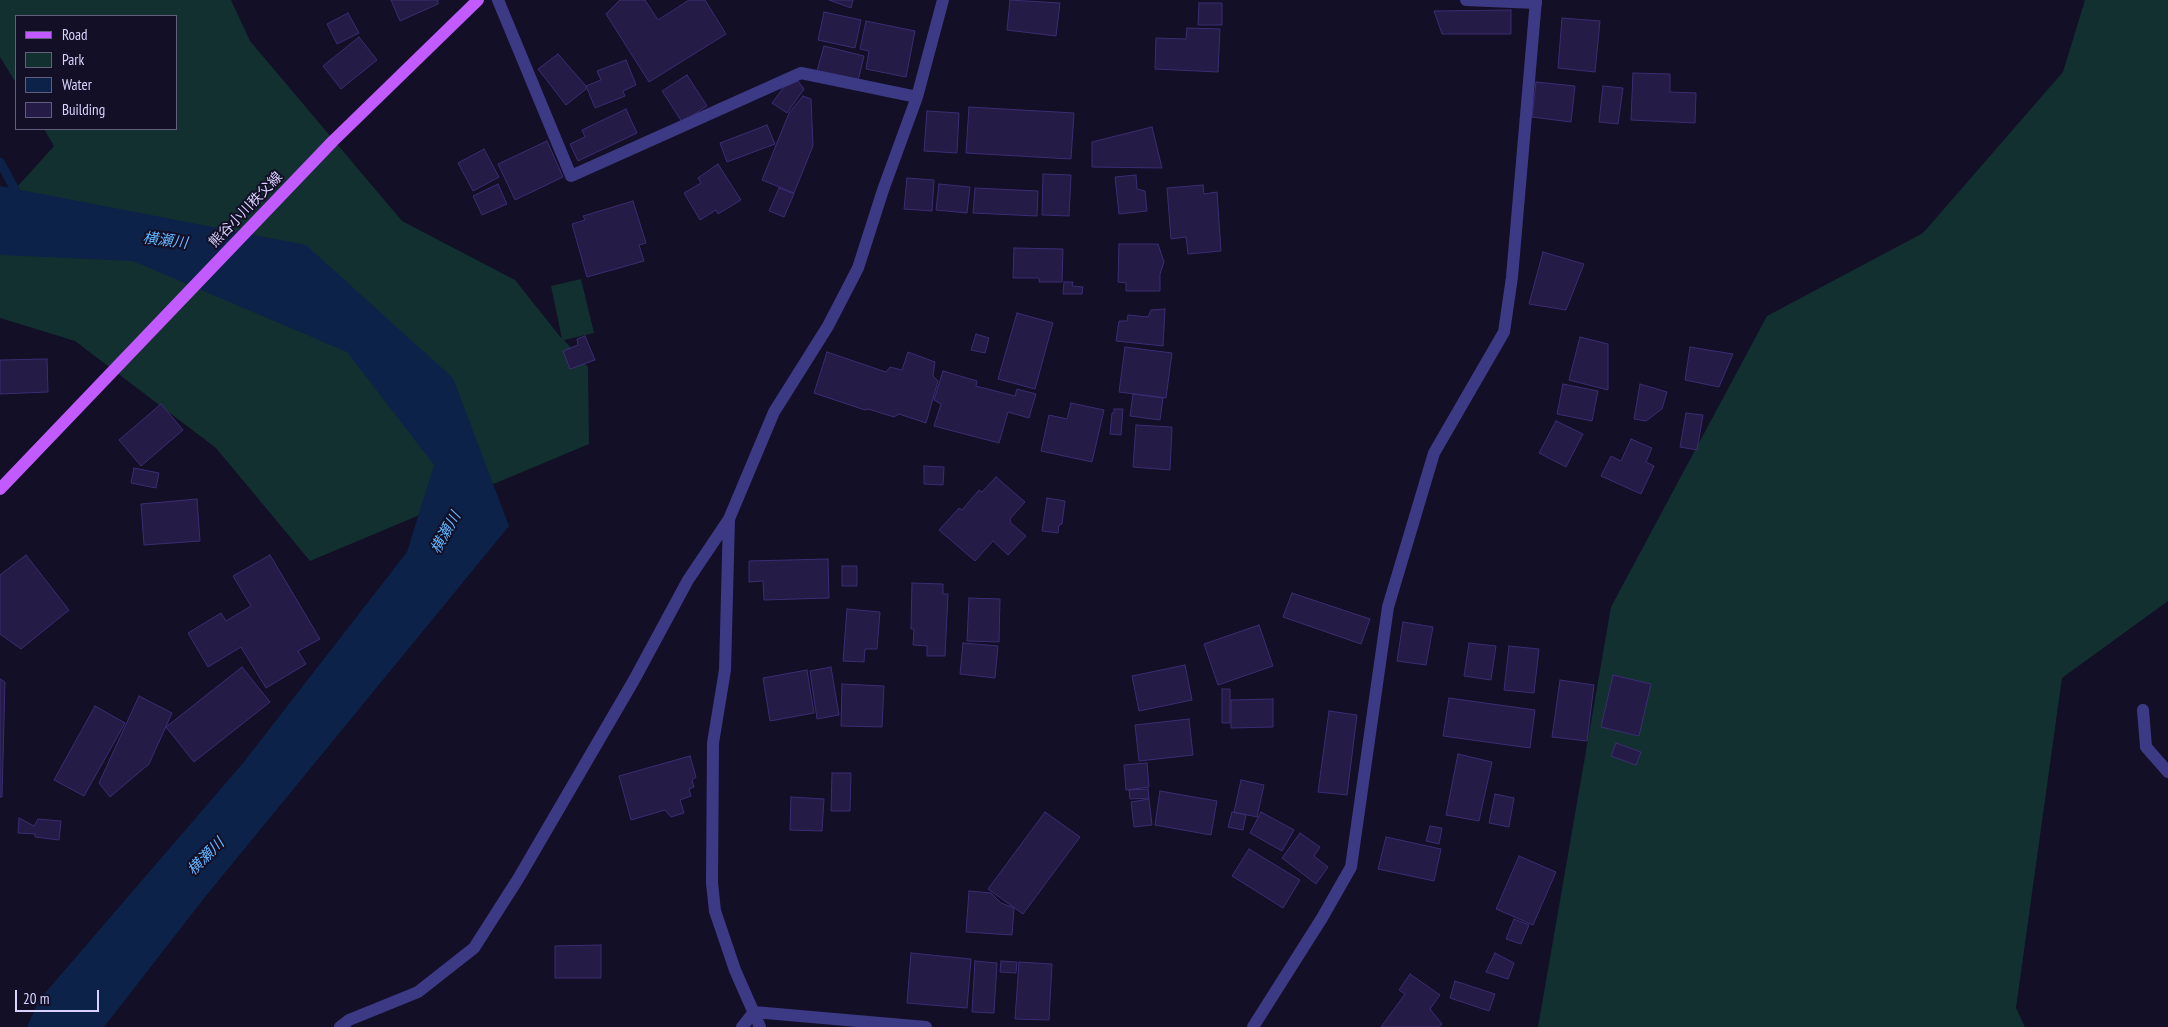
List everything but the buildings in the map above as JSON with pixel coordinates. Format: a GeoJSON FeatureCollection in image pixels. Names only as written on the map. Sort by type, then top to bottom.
{"type":"FeatureCollection","features":[{"type":"Feature","properties":{"kind":"main road","name":"熊谷小川秩父線"},"geometry":{"type":"LineString","coordinates":[[0,489],[333,141],[478,0]]}},
{"type":"Feature","properties":{"kind":"street"},"geometry":{"type":"LineString","coordinates":[[498,0],[571,176],[801,73],[917,97]]}},
{"type":"Feature","properties":{"kind":"street"},"geometry":{"type":"LineString","coordinates":[[340,1027],[349,1020],[418,992],[474,948],[518,879],[624,697],[688,580],[729,519],[774,412],[828,326],[858,268],[883,190],[917,97],[943,0]]}},
{"type":"Feature","properties":{"kind":"street"},"geometry":{"type":"LineString","coordinates":[[1253,1027],[1322,918],[1351,867],[1390,599],[1434,452],[1504,332],[1512,276],[1536,2],[1466,0]]}},
{"type":"Feature","properties":{"kind":"street"},"geometry":{"type":"LineString","coordinates":[[729,519],[725,670],[713,743],[712,883],[715,911],[735,970],[760,1027]]}},
{"type":"Feature","properties":{"kind":"street"},"geometry":{"type":"LineString","coordinates":[[2143,710],[2146,747],[2168,772]]}},
{"type":"Feature","properties":{"kind":"street"},"geometry":{"type":"LineString","coordinates":[[742,1027],[754,1012]]}},
{"type":"Feature","properties":{"kind":"street"},"geometry":{"type":"LineString","coordinates":[[754,1012],[926,1027]]}},
{"type":"Feature","properties":{"kind":"green space"},"geometry":{"type":"Polygon","coordinates":[[[0,0],[231,0],[250,41],[402,221],[515,280],[562,339],[551,286],[581,279],[594,333],[564,340],[588,367],[589,444],[310,561],[216,448],[75,341],[0,318],[0,206],[54,146],[45,130],[178,130],[178,15],[15,15],[15,81],[0,57],[0,0]]]}},
{"type":"Feature","properties":{"kind":"green space"},"geometry":{"type":"Polygon","coordinates":[[[2085,0],[2168,0],[2168,601],[2062,678],[2016,1008],[2025,1027],[1538,1027],[1611,607],[1767,316],[1923,233],[2063,72],[2085,0]]]}},
{"type":"Feature","properties":{"kind":"water","name":"横瀬川"},"geometry":{"type":"Polygon","coordinates":[[[0,186],[306,245],[453,378],[509,526],[205,897],[104,1027],[27,1027],[39,1000],[243,763],[407,552],[434,465],[347,352],[133,261],[0,255],[0,186]]]}},
{"type":"Feature","properties":{"kind":"waterway"},"geometry":{"type":"LineString","coordinates":[[0,162],[20,199]]}}]}
